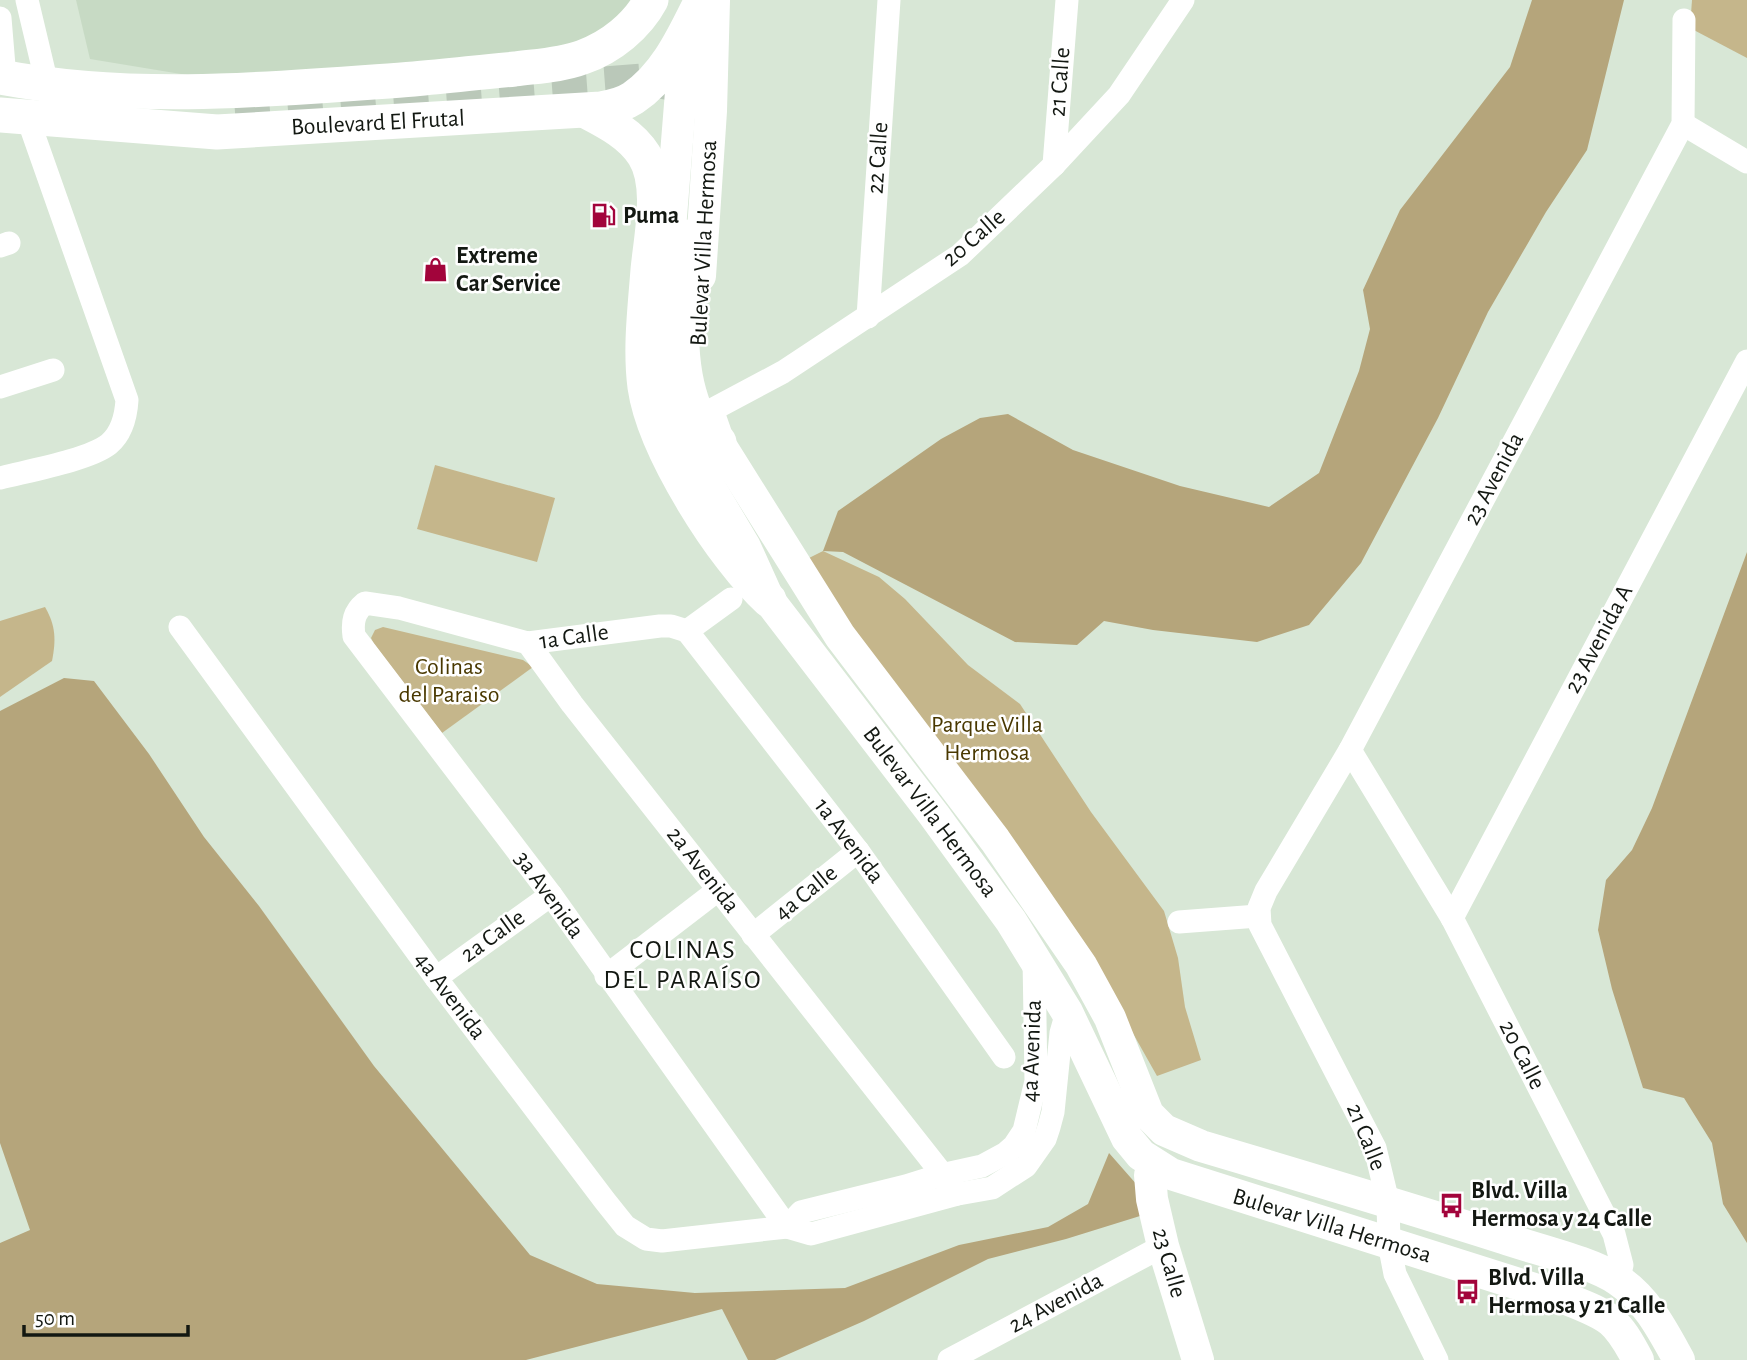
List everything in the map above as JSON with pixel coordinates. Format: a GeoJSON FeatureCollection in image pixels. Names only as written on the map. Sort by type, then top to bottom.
{"type":"FeatureCollection","features":[{"type":"Feature","properties":{"kind":"main road","name":"Boulevard El Frutal"},"geometry":{"type":"LineString","coordinates":[[2,77],[47,84],[181,93],[450,76],[562,63],[585,57],[603,48],[635,23],[651,0]]}},
{"type":"Feature","properties":{"kind":"main road","name":"Boulevard El Frutal"},"geometry":{"type":"LineString","coordinates":[[14,117],[217,132],[601,109],[631,100],[659,74],[680,47],[695,0]]}},
{"type":"Feature","properties":{"kind":"main road","name":"Bulevar Villa Hermosa"},"geometry":{"type":"LineString","coordinates":[[695,0],[711,111],[696,356],[713,427],[840,635],[995,840],[1081,965],[1110,1018],[1142,1100],[1155,1122],[1174,1136],[1200,1146],[1388,1202],[1580,1264],[1618,1280]]}},
{"type":"Feature","properties":{"kind":"main road","name":"Bulevar Villa Hermosa"},"geometry":{"type":"LineString","coordinates":[[695,0],[662,328],[663,369],[680,432],[692,458],[745,547],[766,593],[1011,921],[1067,1012],[1127,1138],[1155,1166],[1171,1174],[1601,1312],[1620,1329],[1638,1360]]}},
{"type":"Feature","properties":{"kind":"main road"},"geometry":{"type":"LineString","coordinates":[[603,48],[630,59],[638,67],[640,85],[631,100]]}},
{"type":"Feature","properties":{"kind":"main road"},"geometry":{"type":"LineString","coordinates":[[137,92],[223,113],[235,112]]}},
{"type":"Feature","properties":{"kind":"main road"},"geometry":{"type":"LineString","coordinates":[[586,111],[631,140],[645,155],[651,172],[654,204],[643,343],[645,387],[655,426],[671,462],[706,519],[748,581],[766,593]]}},
{"type":"Feature","properties":{"kind":"main road"},"geometry":{"type":"LineString","coordinates":[[686,237],[682,353],[685,378],[699,419],[713,427]]}},
{"type":"Feature","properties":{"kind":"main road","name":"23 Calle"},"geometry":{"type":"LineString","coordinates":[[1155,1166],[1150,1175],[1149,1186],[1163,1246],[1198,1360]]}},
{"type":"Feature","properties":{"kind":"main road"},"geometry":{"type":"LineString","coordinates":[[1618,1280],[1657,1320],[1679,1360]]}},
{"type":"Feature","properties":{"kind":"street"},"geometry":{"type":"LineString","coordinates":[[27,0],[47,84]]}},
{"type":"Feature","properties":{"kind":"street","name":"22 Calle"},"geometry":{"type":"LineString","coordinates":[[868,317],[889,0]]}},
{"type":"Feature","properties":{"kind":"street","name":"21 Calle"},"geometry":{"type":"LineString","coordinates":[[1054,165],[1067,0]]}},
{"type":"Feature","properties":{"kind":"street","name":"20 Calle"},"geometry":{"type":"LineString","coordinates":[[713,427],[783,372],[960,255],[1054,165],[1119,95],[1183,0]]}},
{"type":"Feature","properties":{"kind":"street"},"geometry":{"type":"LineString","coordinates":[[0,18],[2,77]]}},
{"type":"Feature","properties":{"kind":"street","name":"23 Avenida"},"geometry":{"type":"LineString","coordinates":[[1259,920],[1266,891],[1350,750],[1683,124],[1684,20]]}},
{"type":"Feature","properties":{"kind":"street"},"geometry":{"type":"LineString","coordinates":[[0,478],[94,453],[110,443],[127,415],[128,400],[14,117]]}},
{"type":"Feature","properties":{"kind":"street"},"geometry":{"type":"LineString","coordinates":[[1683,124],[1747,162]]}},
{"type":"Feature","properties":{"kind":"street","name":"23 Avenida A"},"geometry":{"type":"LineString","coordinates":[[1452,918],[1747,361]]}},
{"type":"Feature","properties":{"kind":"street"},"geometry":{"type":"LineString","coordinates":[[0,387],[53,370]]}},
{"type":"Feature","properties":{"kind":"street"},"geometry":{"type":"LineString","coordinates":[[687,631],[731,599]]}},
{"type":"Feature","properties":{"kind":"street","name":"1a Calle"},"geometry":{"type":"LineString","coordinates":[[354,636],[354,617],[365,603],[432,616],[528,643],[660,626],[687,631]]}},
{"type":"Feature","properties":{"kind":"street","name":"4a Avenida"},"geometry":{"type":"LineString","coordinates":[[180,627],[436,978],[605,1201],[633,1233],[646,1239],[662,1241],[787,1227],[811,1234],[958,1194],[992,1188],[1026,1166],[1045,1139],[1053,1112],[1060,1032],[1067,1012]]}},
{"type":"Feature","properties":{"kind":"street","name":"1a Avenida"},"geometry":{"type":"LineString","coordinates":[[687,631],[858,850],[1004,1057]]}},
{"type":"Feature","properties":{"kind":"street","name":"3a Avenida"},"geometry":{"type":"LineString","coordinates":[[354,636],[551,895],[606,976],[787,1227]]}},
{"type":"Feature","properties":{"kind":"street","name":"2a Avenida"},"geometry":{"type":"LineString","coordinates":[[528,643],[572,704],[958,1194]]}},
{"type":"Feature","properties":{"kind":"street","name":"20 Calle"},"geometry":{"type":"LineString","coordinates":[[1350,750],[1452,918],[1614,1234],[1622,1265],[1618,1280]]}},
{"type":"Feature","properties":{"kind":"street","name":"4a Calle"},"geometry":{"type":"LineString","coordinates":[[753,935],[858,850]]}},
{"type":"Feature","properties":{"kind":"street"},"geometry":{"type":"LineString","coordinates":[[606,976],[718,890]]}},
{"type":"Feature","properties":{"kind":"street","name":"2a Calle"},"geometry":{"type":"LineString","coordinates":[[436,978],[551,895]]}},
{"type":"Feature","properties":{"kind":"street"},"geometry":{"type":"LineString","coordinates":[[1179,922],[1259,920]]}},
{"type":"Feature","properties":{"kind":"street","name":"21 Calle"},"geometry":{"type":"LineString","coordinates":[[1259,920],[1367,1129],[1380,1163],[1388,1202],[1388,1243],[1401,1290],[1437,1360]]}},
{"type":"Feature","properties":{"kind":"street","name":"4a Avenida"},"geometry":{"type":"LineString","coordinates":[[787,1227],[801,1212],[982,1166],[1006,1153],[1024,1132],[1036,1081],[1034,958]]}},
{"type":"Feature","properties":{"kind":"street","name":"24 Avenida"},"geometry":{"type":"LineString","coordinates":[[949,1360],[1163,1246]]}},
{"type":"Feature","properties":{"kind":"shaded area"},"geometry":{"type":"Polygon","coordinates":[[[76,0],[637,0],[610,26],[556,52],[496,64],[187,75],[90,59],[76,0]]]}},
{"type":"Feature","properties":{"kind":"shaded area"},"geometry":{"type":"Polygon","coordinates":[[[1532,0],[1624,0],[1587,150],[1546,212],[1488,312],[1438,418],[1361,563],[1309,625],[1257,642],[1153,630],[1104,621],[1077,645],[1015,642],[843,552],[823,551],[838,511],[941,439],[980,418],[1008,414],[1073,450],[1180,486],[1269,507],[1319,473],[1359,371],[1370,329],[1363,290],[1400,210],[1510,67],[1532,0]]]}},
{"type":"Feature","properties":{"kind":"shaded area"},"geometry":{"type":"Polygon","coordinates":[[[1747,552],[1747,1243],[1723,1204],[1712,1143],[1684,1098],[1643,1088],[1612,989],[1598,930],[1606,880],[1632,850],[1652,808],[1747,552]]]}},
{"type":"Feature","properties":{"kind":"shaded area"},"geometry":{"type":"Polygon","coordinates":[[[64,678],[94,681],[149,754],[204,837],[259,906],[374,1066],[530,1255],[597,1284],[695,1293],[845,1288],[959,1245],[1048,1227],[1088,1204],[1109,1153],[1138,1186],[1140,1216],[988,1259],[864,1321],[775,1360],[748,1360],[722,1309],[526,1360],[0,1360],[0,1243],[30,1230],[0,1143],[0,711],[64,678]]]}},
{"type":"Feature","properties":{"kind":"green space"},"geometry":{"type":"Polygon","coordinates":[[[1692,0],[1747,0],[1747,58],[1690,28],[1692,0]]]}},
{"type":"Feature","properties":{"kind":"green space"},"geometry":{"type":"Polygon","coordinates":[[[435,465],[555,498],[537,562],[417,529],[435,465]]]}},
{"type":"Feature","properties":{"kind":"green space","name":"Parque Villa Hermosa"},"geometry":{"type":"Polygon","coordinates":[[[823,551],[879,577],[905,599],[968,665],[1020,704],[1091,812],[1164,911],[1178,958],[1185,1007],[1201,1060],[1157,1076],[1099,973],[842,626],[809,558],[823,551]]]}},
{"type":"Feature","properties":{"kind":"green space"},"geometry":{"type":"Polygon","coordinates":[[[45,607],[54,633],[52,661],[0,697],[0,621],[45,607]]]}},
{"type":"Feature","properties":{"kind":"green space","name":"Colinas del Paraiso"},"geometry":{"type":"Polygon","coordinates":[[[383,627],[523,660],[533,667],[442,733],[374,644],[371,638],[375,630],[383,627]]]}},
{"type":"Feature","properties":{"kind":"tunnel"},"geometry":{"type":"LineString","coordinates":[[235,112],[656,80],[671,83]]}},
{"type":"Feature","properties":{"kind":"place","name":"Puma"},"geometry":{"type":"Point","coordinates":[603,216]}},
{"type":"Feature","properties":{"kind":"place","name":"Extreme Car Service"},"geometry":{"type":"Point","coordinates":[436,270]}},
{"type":"Feature","properties":{"kind":"place","name":"Blvd. Villa Hermosa y 24 Calle"},"geometry":{"type":"Point","coordinates":[1451,1205]}},
{"type":"Feature","properties":{"kind":"place","name":"Blvd. Villa Hermosa y 21 Calle"},"geometry":{"type":"Point","coordinates":[1468,1292]}},
{"type":"Feature","properties":{"kind":"district","name":"COLINAS DEL PARAÍSO"},"geometry":{"type":"Point","coordinates":[683,965]}}]}
